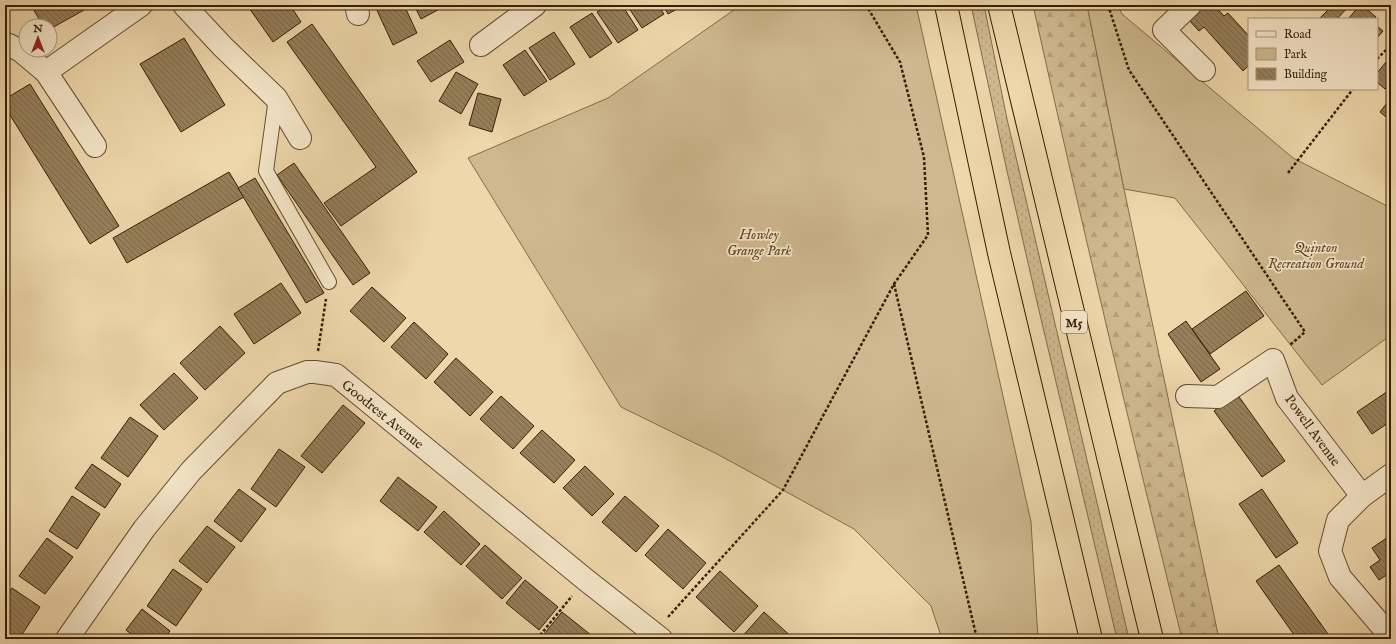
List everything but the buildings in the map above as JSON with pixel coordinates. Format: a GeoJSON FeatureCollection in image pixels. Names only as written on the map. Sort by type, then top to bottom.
{"type":"FeatureCollection","features":[{"type":"Feature","properties":{"kind":"highway"},"geometry":{"type":"LineString","coordinates":[[946,5],[999,253],[1091,639]]}},
{"type":"Feature","properties":{"kind":"highway","name":"M5"},"geometry":{"type":"LineString","coordinates":[[999,5],[1152,639]]}},
{"type":"Feature","properties":{"kind":"street"},"geometry":{"type":"LineString","coordinates":[[46,72],[141,5]]}},
{"type":"Feature","properties":{"kind":"street"},"geometry":{"type":"LineString","coordinates":[[184,5],[222,46],[276,98],[300,138]]}},
{"type":"Feature","properties":{"kind":"street"},"geometry":{"type":"LineString","coordinates":[[481,45],[535,5]]}},
{"type":"Feature","properties":{"kind":"street"},"geometry":{"type":"LineString","coordinates":[[1190,5],[1164,30],[1204,70]]}},
{"type":"Feature","properties":{"kind":"street"},"geometry":{"type":"LineString","coordinates":[[5,46],[9,45],[21,50],[46,72],[95,146]]}},
{"type":"Feature","properties":{"kind":"street"},"geometry":{"type":"LineString","coordinates":[[1187,396],[1218,397],[1273,360]]}},
{"type":"Feature","properties":{"kind":"street","name":"Powell Avenue"},"geometry":{"type":"LineString","coordinates":[[1273,360],[1287,398],[1362,496]]}},
{"type":"Feature","properties":{"kind":"street","name":"Goodrest Avenue"},"geometry":{"type":"LineString","coordinates":[[67,639],[144,529],[191,471],[277,383],[307,372],[336,375],[586,580],[657,636]]}},
{"type":"Feature","properties":{"kind":"street"},"geometry":{"type":"LineString","coordinates":[[1391,475],[1362,496],[1338,520],[1330,551],[1340,577],[1391,637]]}},
{"type":"Feature","properties":{"kind":"lane"},"geometry":{"type":"LineString","coordinates":[[276,98],[266,171],[329,282]]}},
{"type":"Feature","properties":{"kind":"path"},"geometry":{"type":"LineString","coordinates":[[657,636],[783,490],[894,284],[928,235],[924,157],[900,62],[866,5]]}},
{"type":"Feature","properties":{"kind":"path"},"geometry":{"type":"LineString","coordinates":[[1108,5],[1129,70],[1306,332],[1273,360]]}},
{"type":"Feature","properties":{"kind":"path"},"geometry":{"type":"LineString","coordinates":[[1378,58],[1391,45]]}},
{"type":"Feature","properties":{"kind":"path"},"geometry":{"type":"LineString","coordinates":[[1288,173],[1352,90]]}},
{"type":"Feature","properties":{"kind":"path"},"geometry":{"type":"LineString","coordinates":[[315,372],[329,282]]}},
{"type":"Feature","properties":{"kind":"path"},"geometry":{"type":"LineString","coordinates":[[894,284],[977,639]]}},
{"type":"Feature","properties":{"kind":"path"},"geometry":{"type":"LineString","coordinates":[[537,639],[586,580]]}},
{"type":"Feature","properties":{"kind":"green space","name":"Howley Grange Park"},"geometry":{"type":"Polygon","coordinates":[[[741,5],[916,5],[1031,522],[1038,639],[942,639],[931,606],[854,529],[717,454],[621,407],[468,158],[608,98],[741,5]]]}},
{"type":"Feature","properties":{"kind":"green space"},"geometry":{"type":"Polygon","coordinates":[[[971,5],[984,5],[1007,119],[1129,639],[1117,639],[1037,302],[971,5]]]}},
{"type":"Feature","properties":{"kind":"green space"},"geometry":{"type":"Polygon","coordinates":[[[1033,5],[1087,5],[1124,189],[1219,639],[1182,639],[1143,481],[1033,5]]]}},
{"type":"Feature","properties":{"kind":"green space","name":"Quinton Recreation Ground"},"geometry":{"type":"Polygon","coordinates":[[[1087,5],[1118,5],[1122,14],[1293,158],[1391,208],[1391,335],[1322,385],[1175,198],[1124,189],[1087,5]]]}}]}
